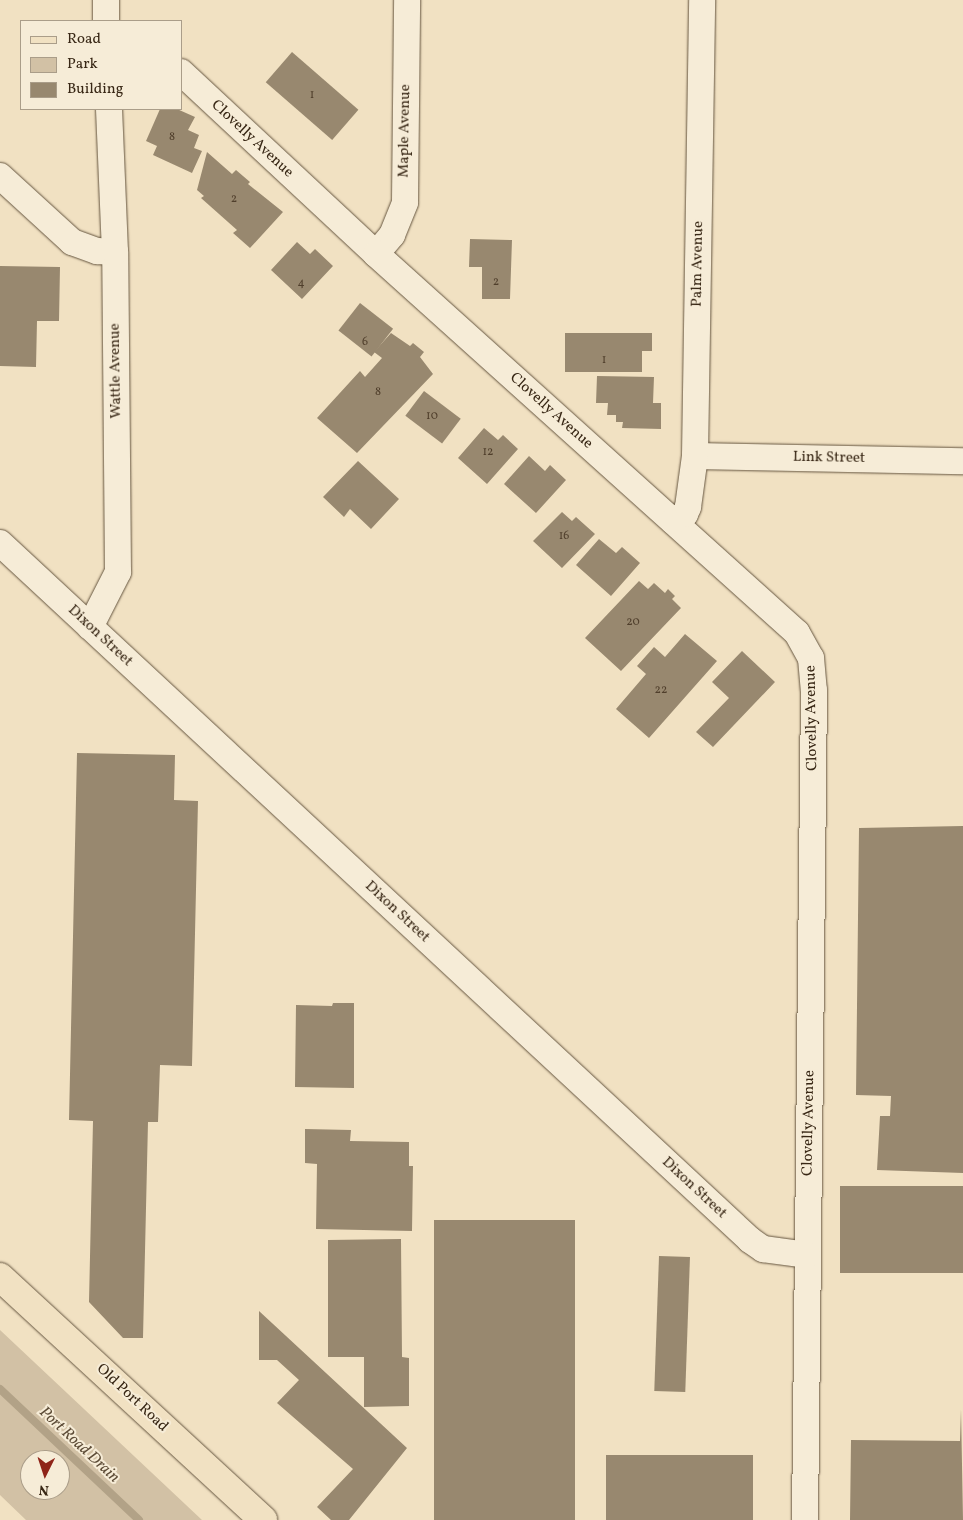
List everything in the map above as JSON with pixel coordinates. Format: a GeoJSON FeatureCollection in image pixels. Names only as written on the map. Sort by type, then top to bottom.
{"type":"FeatureCollection","features":[{"type":"Feature","properties":{"kind":"main road","name":"Old Port Road"},"geometry":{"type":"LineString","coordinates":[[0,1277],[264,1520]]}},
{"type":"Feature","properties":{"kind":"street"},"geometry":{"type":"LineString","coordinates":[[106,0],[106,20]]}},
{"type":"Feature","properties":{"kind":"street","name":"Maple Avenue"},"geometry":{"type":"LineString","coordinates":[[376,254],[392,235],[404,202],[406,0]]}},
{"type":"Feature","properties":{"kind":"street","name":"Palm Avenue"},"geometry":{"type":"LineString","coordinates":[[673,521],[685,514],[691,498],[695,456],[702,0]]}},
{"type":"Feature","properties":{"kind":"street","name":"Clovelly Avenue"},"geometry":{"type":"LineString","coordinates":[[182,73],[376,254],[797,633],[811,658],[805,1520]]}},
{"type":"Feature","properties":{"kind":"street","name":"Wattle Avenue"},"geometry":{"type":"LineString","coordinates":[[90,626],[118,572],[115,252],[109,110]]}},
{"type":"Feature","properties":{"kind":"street"},"geometry":{"type":"LineString","coordinates":[[0,176],[72,242],[97,251],[115,252]]}},
{"type":"Feature","properties":{"kind":"street","name":"Link Street"},"geometry":{"type":"LineString","coordinates":[[695,456],[963,461]]}},
{"type":"Feature","properties":{"kind":"street","name":"Dixon Street"},"geometry":{"type":"LineString","coordinates":[[0,543],[750,1240],[763,1249],[807,1255]]}},
{"type":"Feature","properties":{"kind":"green space"},"geometry":{"type":"Polygon","coordinates":[[[0,1330],[202,1520],[26,1520],[0,1495],[0,1330]]]}},
{"type":"Feature","properties":{"kind":"building"},"geometry":{"type":"Polygon","coordinates":[[[292,52],[358,110],[332,140],[266,82],[292,52]]]}},
{"type":"Feature","properties":{"kind":"building"},"geometry":{"type":"Polygon","coordinates":[[[160,110],[179,110],[195,117],[188,130],[199,135],[194,148],[202,151],[192,173],[153,155],[157,146],[146,141],[160,110]]]}},
{"type":"Feature","properties":{"kind":"building"},"geometry":{"type":"Polygon","coordinates":[[[207,152],[232,174],[236,170],[250,182],[248,184],[283,212],[250,248],[233,233],[237,230],[201,198],[204,196],[197,190],[207,152]]]}},
{"type":"Feature","properties":{"kind":"building"},"geometry":{"type":"Polygon","coordinates":[[[470,239],[512,240],[510,299],[482,299],[482,267],[469,267],[470,239]]]}},
{"type":"Feature","properties":{"kind":"building"},"geometry":{"type":"Polygon","coordinates":[[[297,242],[310,254],[315,249],[333,266],[302,299],[271,270],[297,242]]]}},
{"type":"Feature","properties":{"kind":"building"},"geometry":{"type":"Polygon","coordinates":[[[0,266],[60,267],[59,321],[37,321],[36,367],[0,366],[0,266]]]}},
{"type":"Feature","properties":{"kind":"building"},"geometry":{"type":"Polygon","coordinates":[[[360,303],[393,329],[372,356],[338,331],[360,303]]]}},
{"type":"Feature","properties":{"kind":"building"},"geometry":{"type":"Polygon","coordinates":[[[391,333],[410,346],[413,343],[424,352],[420,357],[433,374],[357,453],[317,418],[360,371],[365,377],[382,358],[374,352],[391,333]]]}},
{"type":"Feature","properties":{"kind":"building"},"geometry":{"type":"Polygon","coordinates":[[[565,333],[652,333],[652,351],[642,351],[642,372],[565,372],[565,333]]]}},
{"type":"Feature","properties":{"kind":"building"},"geometry":{"type":"Polygon","coordinates":[[[597,376],[654,377],[653,403],[661,403],[661,429],[622,428],[623,422],[616,422],[616,415],[607,415],[608,403],[596,403],[597,376]]]}},
{"type":"Feature","properties":{"kind":"building"},"geometry":{"type":"Polygon","coordinates":[[[424,391],[461,419],[442,443],[405,416],[424,391]]]}},
{"type":"Feature","properties":{"kind":"building"},"geometry":{"type":"Polygon","coordinates":[[[484,428],[498,440],[503,435],[518,449],[487,484],[458,458],[484,428]]]}},
{"type":"Feature","properties":{"kind":"building"},"geometry":{"type":"Polygon","coordinates":[[[529,456],[545,471],[550,465],[566,480],[536,513],[504,484],[529,456]]]}},
{"type":"Feature","properties":{"kind":"building"},"geometry":{"type":"Polygon","coordinates":[[[358,461],[399,499],[371,529],[350,509],[344,517],[323,497],[358,461]]]}},
{"type":"Feature","properties":{"kind":"building"},"geometry":{"type":"Polygon","coordinates":[[[562,512],[572,521],[576,517],[595,534],[562,568],[533,541],[562,512]]]}},
{"type":"Feature","properties":{"kind":"building"},"geometry":{"type":"Polygon","coordinates":[[[599,539],[616,553],[622,547],[640,563],[611,596],[576,565],[599,539]]]}},
{"type":"Feature","properties":{"kind":"building"},"geometry":{"type":"Polygon","coordinates":[[[639,581],[648,589],[654,583],[665,593],[668,589],[675,596],[672,599],[681,608],[621,671],[585,638],[639,581]]]}},
{"type":"Feature","properties":{"kind":"building"},"geometry":{"type":"Polygon","coordinates":[[[685,634],[717,661],[649,738],[616,709],[646,674],[637,666],[654,647],[665,657],[685,634]]]}},
{"type":"Feature","properties":{"kind":"building"},"geometry":{"type":"Polygon","coordinates":[[[742,651],[775,682],[713,747],[696,732],[729,698],[712,682],[742,651]]]}},
{"type":"Feature","properties":{"kind":"building"},"geometry":{"type":"Polygon","coordinates":[[[77,753],[175,755],[174,800],[198,801],[192,1066],[160,1065],[158,1122],[148,1122],[143,1338],[123,1338],[89,1302],[93,1121],[69,1120],[77,753]]]}},
{"type":"Feature","properties":{"kind":"building"},"geometry":{"type":"Polygon","coordinates":[[[963,826],[963,1173],[877,1170],[880,1116],[890,1116],[891,1096],[856,1095],[859,828],[963,826]]]}},
{"type":"Feature","properties":{"kind":"building"},"geometry":{"type":"Polygon","coordinates":[[[333,1003],[354,1003],[354,1088],[295,1087],[296,1005],[332,1006],[333,1003]]]}},
{"type":"Feature","properties":{"kind":"building"},"geometry":{"type":"Polygon","coordinates":[[[305,1129],[351,1130],[350,1141],[409,1142],[409,1166],[413,1166],[412,1231],[316,1229],[317,1164],[305,1163],[305,1129]]]}},
{"type":"Feature","properties":{"kind":"building"},"geometry":{"type":"Polygon","coordinates":[[[840,1186],[963,1186],[963,1273],[840,1273],[840,1186]]]}},
{"type":"Feature","properties":{"kind":"building"},"geometry":{"type":"Polygon","coordinates":[[[434,1220],[575,1220],[575,1520],[434,1520],[434,1220]]]}},
{"type":"Feature","properties":{"kind":"building"},"geometry":{"type":"Polygon","coordinates":[[[401,1239],[402,1357],[409,1358],[409,1406],[364,1407],[364,1357],[328,1357],[328,1240],[401,1239]]]}},
{"type":"Feature","properties":{"kind":"building"},"geometry":{"type":"Polygon","coordinates":[[[659,1256],[690,1257],[685,1392],[654,1391],[659,1256]]]}},
{"type":"Feature","properties":{"kind":"building"},"geometry":{"type":"Polygon","coordinates":[[[259,1311],[407,1448],[349,1520],[331,1520],[317,1507],[353,1469],[277,1403],[299,1380],[277,1360],[259,1360],[259,1311]]]}},
{"type":"Feature","properties":{"kind":"building"},"geometry":{"type":"Polygon","coordinates":[[[961,1409],[963,1520],[850,1520],[851,1440],[960,1441],[961,1409]]]}},
{"type":"Feature","properties":{"kind":"building"},"geometry":{"type":"Polygon","coordinates":[[[606,1455],[753,1455],[753,1520],[606,1520],[606,1455]]]}},
{"type":"Feature","properties":{"kind":"waterway","name":"Port Road Drain"},"geometry":{"type":"LineString","coordinates":[[0,1389],[139,1520]]}}]}
